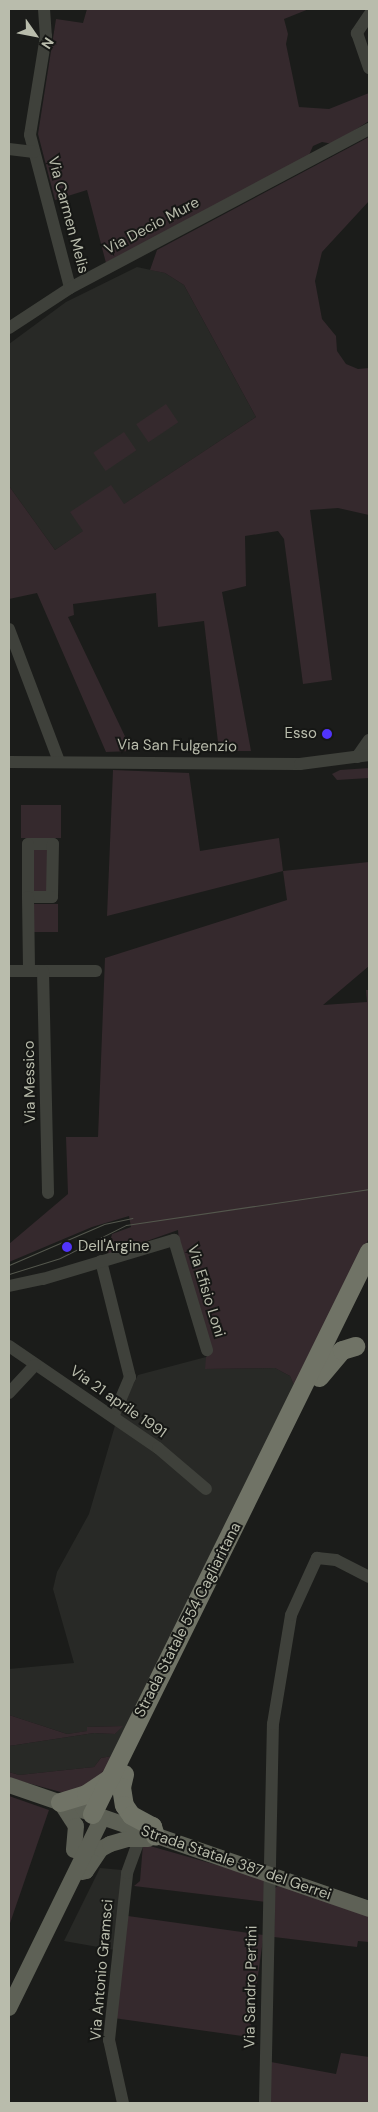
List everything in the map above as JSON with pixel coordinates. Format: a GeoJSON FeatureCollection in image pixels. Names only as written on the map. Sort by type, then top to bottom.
{"type":"FeatureCollection","features":[{"type":"Feature","properties":{"kind":"highway","name":"Strada Statale 554 Cagliaritana"},"geometry":{"type":"LineString","coordinates":[[97,1816],[369,1251]]}},
{"type":"Feature","properties":{"kind":"highway","name":"Strada Statale 554 Cagliaritana"},"geometry":{"type":"LineString","coordinates":[[117,1775],[319,1377],[369,1274]]}},
{"type":"Feature","properties":{"kind":"highway"},"geometry":{"type":"LineString","coordinates":[[319,1377],[342,1350],[355,1346]]}},
{"type":"Feature","properties":{"kind":"highway"},"geometry":{"type":"LineString","coordinates":[[60,1802],[86,1794],[117,1775],[124,1805],[131,1816],[152,1826],[147,1838]]}},
{"type":"Feature","properties":{"kind":"main road","name":"Strada Statale 387 del Gerrei"},"geometry":{"type":"LineString","coordinates":[[9,1785],[97,1816],[147,1838],[270,1872],[369,1909]]}},
{"type":"Feature","properties":{"kind":"main road"},"geometry":{"type":"LineString","coordinates":[[60,1802],[72,1815],[76,1826],[74,1850]]}},
{"type":"Feature","properties":{"kind":"main road","name":"Strada Statale 554 Cagliaritana"},"geometry":{"type":"LineString","coordinates":[[9,1990],[74,1850],[97,1816]]}},
{"type":"Feature","properties":{"kind":"main road","name":"Strada Statale 554 Cagliaritana"},"geometry":{"type":"LineString","coordinates":[[9,2008],[75,1873],[97,1816]]}},
{"type":"Feature","properties":{"kind":"main road"},"geometry":{"type":"LineString","coordinates":[[75,1873],[86,1871],[100,1850],[110,1844],[127,1839],[147,1838]]}},
{"type":"Feature","properties":{"kind":"street","name":"Via Carmen Melis"},"geometry":{"type":"LineString","coordinates":[[44,9],[46,36],[30,135],[70,288]]}},
{"type":"Feature","properties":{"kind":"street"},"geometry":{"type":"LineString","coordinates":[[369,15],[357,34],[369,68]]}},
{"type":"Feature","properties":{"kind":"street","name":"Via Decio Mure"},"geometry":{"type":"LineString","coordinates":[[9,328],[70,288],[369,130]]}},
{"type":"Feature","properties":{"kind":"street"},"geometry":{"type":"LineString","coordinates":[[9,148],[34,152]]}},
{"type":"Feature","properties":{"kind":"street"},"geometry":{"type":"LineString","coordinates":[[9,629],[59,761]]}},
{"type":"Feature","properties":{"kind":"street"},"geometry":{"type":"LineString","coordinates":[[359,757],[369,740]]}},
{"type":"Feature","properties":{"kind":"street","name":"Via San Fulgenzio"},"geometry":{"type":"LineString","coordinates":[[9,762],[275,764],[359,757]]}},
{"type":"Feature","properties":{"kind":"street"},"geometry":{"type":"LineString","coordinates":[[28,897],[29,971]]}},
{"type":"Feature","properties":{"kind":"street"},"geometry":{"type":"LineString","coordinates":[[9,971],[96,971]]}},
{"type":"Feature","properties":{"kind":"street","name":"Via Messico"},"geometry":{"type":"LineString","coordinates":[[43,971],[48,1193]]}},
{"type":"Feature","properties":{"kind":"street","name":"Via Efisio Loni"},"geometry":{"type":"LineString","coordinates":[[101,1261],[174,1240],[207,1350]]}},
{"type":"Feature","properties":{"kind":"street"},"geometry":{"type":"LineString","coordinates":[[9,1286],[43,1279],[101,1261],[130,1377],[113,1417]]}},
{"type":"Feature","properties":{"kind":"street","name":"Via 21 aprile 1991"},"geometry":{"type":"LineString","coordinates":[[9,1346],[158,1448],[206,1489]]}},
{"type":"Feature","properties":{"kind":"street"},"geometry":{"type":"LineString","coordinates":[[9,1393],[35,1365]]}},
{"type":"Feature","properties":{"kind":"street","name":"Via Sandro Pertini"},"geometry":{"type":"LineString","coordinates":[[266,2103],[273,1724],[291,1615],[317,1558],[336,1560],[369,1577]]}},
{"type":"Feature","properties":{"kind":"street","name":"Via Antonio Gramsci"},"geometry":{"type":"LineString","coordinates":[[123,2103],[109,2040],[127,1873],[147,1838]]}},
{"type":"Feature","properties":{"kind":"shaded area"},"geometry":{"type":"Polygon","coordinates":[[[87,9],[309,9],[284,19],[288,34],[286,44],[299,107],[329,109],[369,93],[369,121],[333,144],[322,142],[313,146],[309,155],[106,263],[87,190],[55,200],[38,134],[56,19],[83,23],[87,9]]]}},
{"type":"Feature","properties":{"kind":"shaded area"},"geometry":{"type":"Polygon","coordinates":[[[369,137],[369,201],[322,252],[315,281],[322,319],[336,336],[337,351],[346,364],[358,369],[369,368],[369,515],[338,508],[310,510],[332,680],[303,684],[284,539],[278,531],[245,536],[246,586],[222,592],[251,751],[219,751],[204,621],[158,627],[156,593],[73,604],[74,615],[68,617],[132,751],[106,752],[37,593],[9,599],[9,486],[55,550],[83,531],[70,512],[111,485],[124,504],[256,417],[184,285],[165,273],[150,270],[157,250],[369,137]]]}},
{"type":"Feature","properties":{"kind":"shaded area"},"geometry":{"type":"Polygon","coordinates":[[[137,267],[165,273],[184,285],[256,417],[55,550],[9,486],[9,344],[66,302],[137,267]]]}},
{"type":"Feature","properties":{"kind":"shaded area"},"geometry":{"type":"Polygon","coordinates":[[[166,404],[178,422],[148,442],[136,424],[166,404]]]}},
{"type":"Feature","properties":{"kind":"shaded area"},"geometry":{"type":"Polygon","coordinates":[[[124,432],[136,450],[106,471],[93,453],[124,432]]]}},
{"type":"Feature","properties":{"kind":"shaded area"},"geometry":{"type":"Polygon","coordinates":[[[369,768],[369,778],[337,780],[332,774],[340,770],[369,768]]]}},
{"type":"Feature","properties":{"kind":"shaded area"},"geometry":{"type":"Polygon","coordinates":[[[113,770],[189,773],[200,851],[279,838],[283,871],[107,916],[113,770]]]}},
{"type":"Feature","properties":{"kind":"shaded area"},"geometry":{"type":"Polygon","coordinates":[[[21,805],[61,805],[61,838],[21,838],[21,805]]]}},
{"type":"Feature","properties":{"kind":"shaded area"},"geometry":{"type":"Polygon","coordinates":[[[33,848],[47,848],[47,894],[33,894],[33,848]]]}},
{"type":"Feature","properties":{"kind":"shaded area"},"geometry":{"type":"Polygon","coordinates":[[[369,862],[369,966],[323,1005],[367,1002],[366,990],[369,990],[369,1238],[296,1390],[290,1376],[275,1368],[205,1369],[206,1357],[212,1352],[179,1243],[178,1230],[107,1255],[112,1234],[131,1227],[129,1216],[92,1227],[9,1262],[9,1244],[68,1194],[66,1137],[98,1137],[105,958],[287,900],[283,871],[369,862]]]}},
{"type":"Feature","properties":{"kind":"shaded area"},"geometry":{"type":"Polygon","coordinates":[[[33,904],[58,904],[58,932],[33,932],[33,904]]]}},
{"type":"Feature","properties":{"kind":"shaded area"},"geometry":{"type":"Polygon","coordinates":[[[206,1357],[206,1369],[275,1368],[290,1376],[296,1390],[112,1756],[101,1758],[94,1767],[19,1775],[9,1772],[9,1746],[94,1733],[115,1734],[122,1726],[87,1727],[88,1731],[67,1734],[9,1715],[9,1669],[74,1663],[53,1589],[57,1572],[89,1514],[119,1412],[138,1375],[206,1357]]]}},
{"type":"Feature","properties":{"kind":"shaded area"},"geometry":{"type":"Polygon","coordinates":[[[9,1715],[67,1734],[87,1731],[87,1727],[123,1726],[115,1734],[94,1733],[9,1746],[9,1715]]]}},
{"type":"Feature","properties":{"kind":"shaded area"},"geometry":{"type":"Polygon","coordinates":[[[112,1756],[108,1773],[68,1794],[9,1778],[9,1772],[19,1775],[94,1767],[101,1758],[112,1756]]]}},
{"type":"Feature","properties":{"kind":"shaded area"},"geometry":{"type":"Polygon","coordinates":[[[9,1796],[49,1810],[9,1926],[9,1796]]]}},
{"type":"Feature","properties":{"kind":"shaded area"},"geometry":{"type":"Polygon","coordinates":[[[143,1844],[252,1875],[267,1882],[266,1902],[134,1886],[140,1881],[143,1844]]]}},
{"type":"Feature","properties":{"kind":"shaded area"},"geometry":{"type":"Polygon","coordinates":[[[100,1868],[122,1870],[115,1950],[64,1941],[100,1868]]]}},
{"type":"Feature","properties":{"kind":"shaded area"},"geometry":{"type":"Polygon","coordinates":[[[279,1885],[369,1916],[369,1942],[358,1941],[357,1947],[274,1937],[275,1888],[279,1885]]]}},
{"type":"Feature","properties":{"kind":"shaded area"},"geometry":{"type":"Polygon","coordinates":[[[128,1916],[264,1935],[249,2037],[114,2018],[128,1916]]]}},
{"type":"Feature","properties":{"kind":"shaded area"},"geometry":{"type":"Polygon","coordinates":[[[341,2053],[369,2057],[369,2103],[271,2103],[271,2062],[336,2074],[341,2053]]]}},
{"type":"Feature","properties":{"kind":"tram line"},"geometry":{"type":"LineString","coordinates":[[9,1274],[60,1258],[126,1225],[369,1189]]}},
{"type":"Feature","properties":{"kind":"tram line"},"geometry":{"type":"LineString","coordinates":[[9,1265],[104,1224],[132,1218]]}},
{"type":"Feature","properties":{"kind":"place","name":"Esso"},"geometry":{"type":"Point","coordinates":[327,734]}},
{"type":"Feature","properties":{"kind":"place","name":"Dell'Argine"},"geometry":{"type":"Point","coordinates":[67,1247]}}]}
